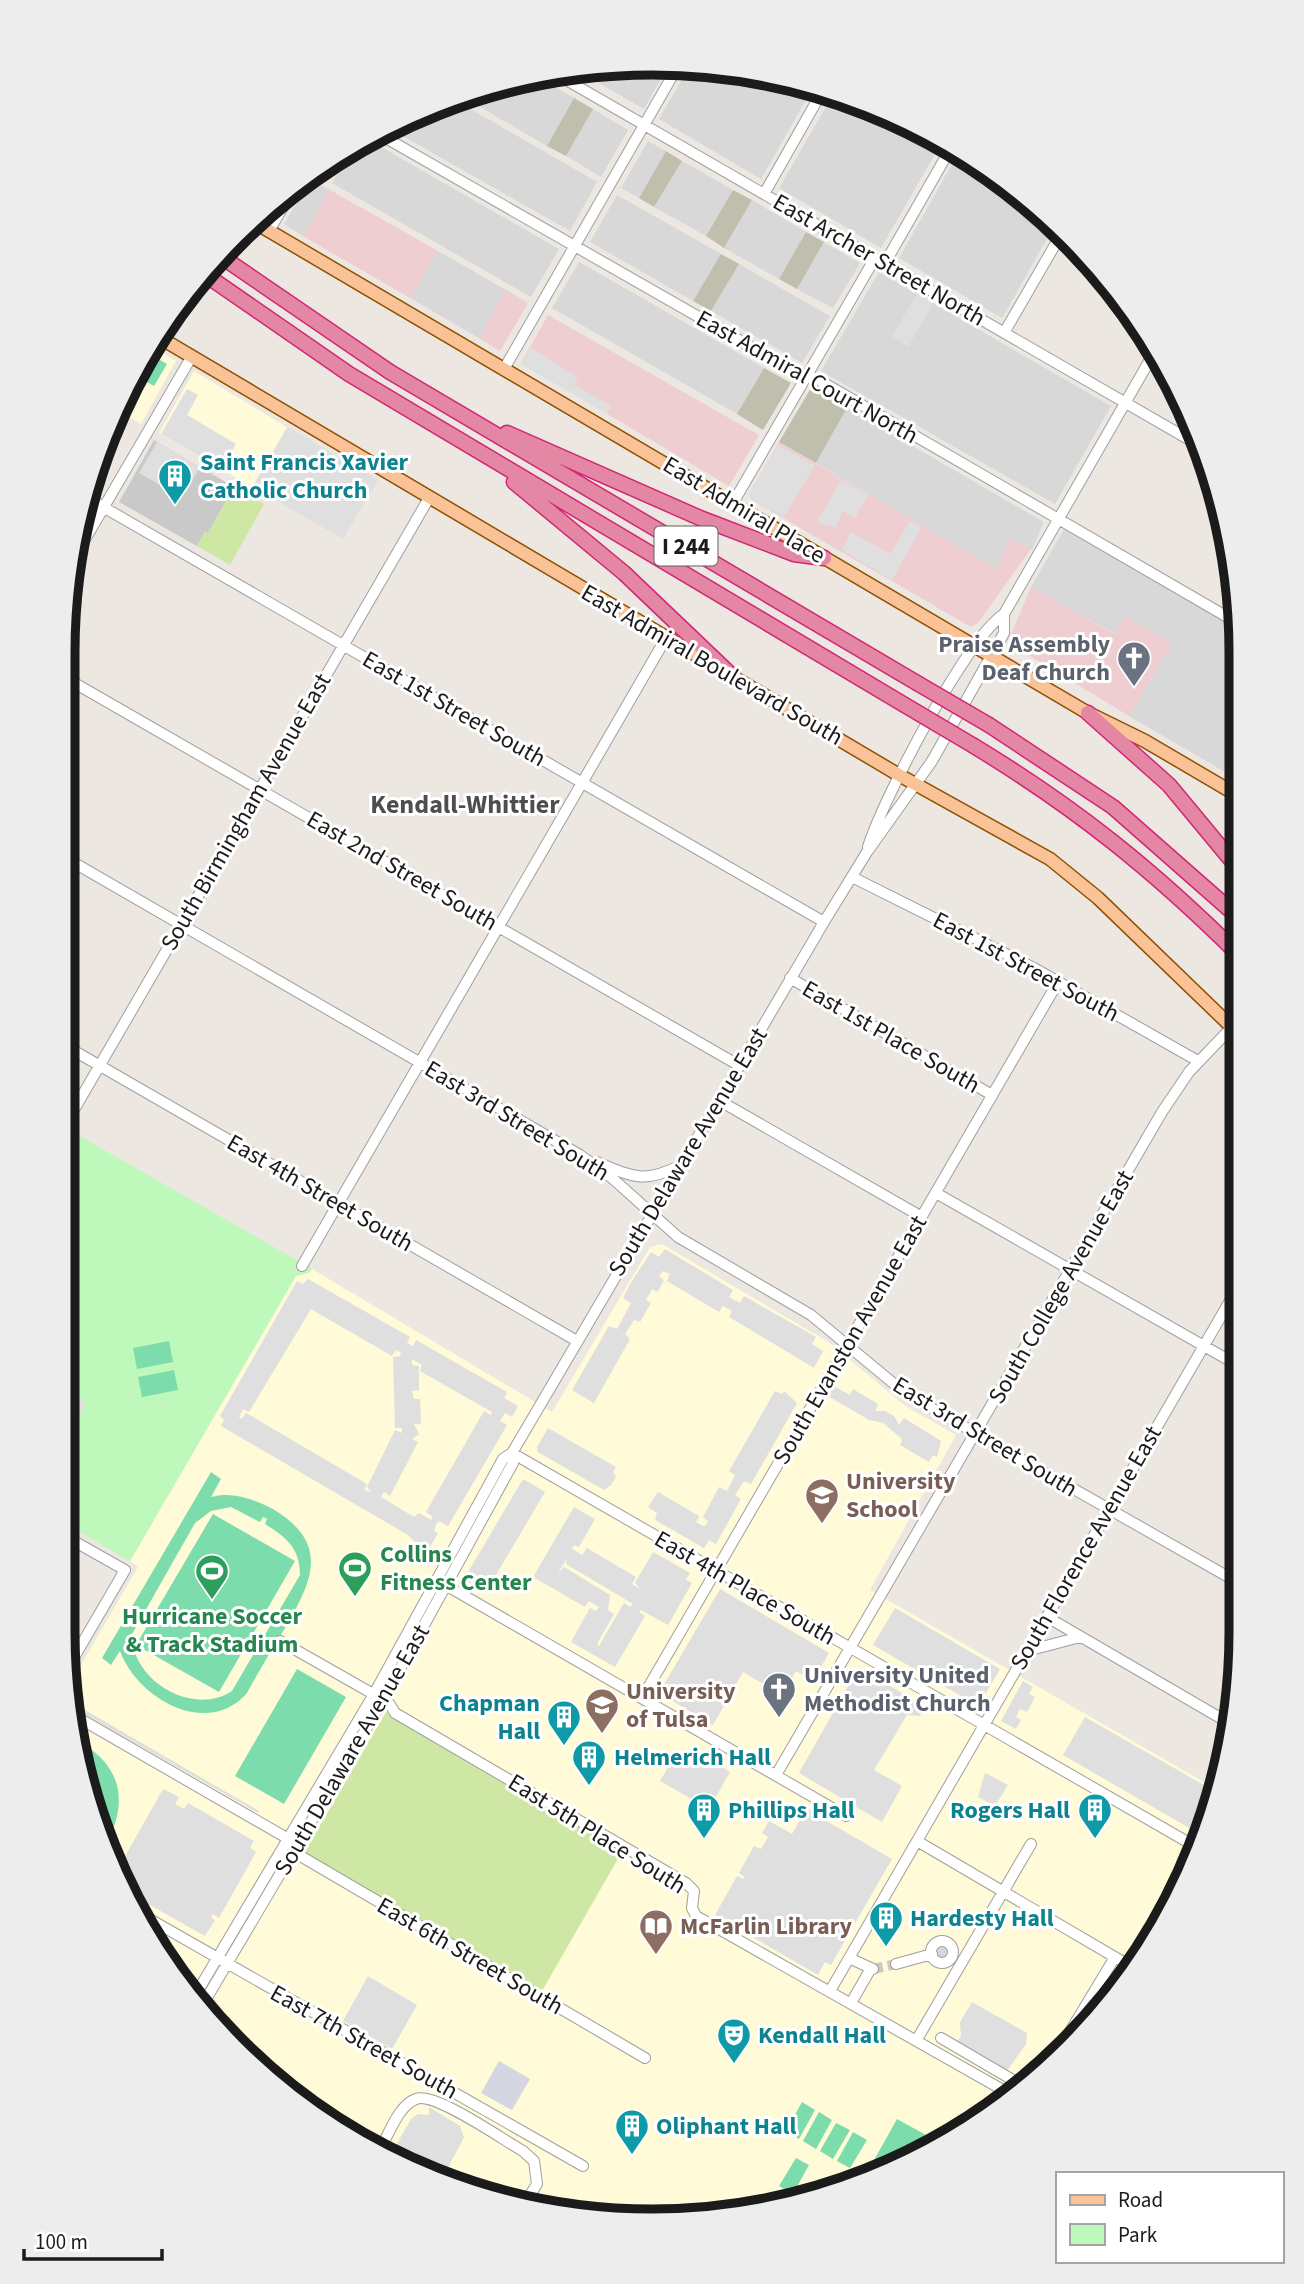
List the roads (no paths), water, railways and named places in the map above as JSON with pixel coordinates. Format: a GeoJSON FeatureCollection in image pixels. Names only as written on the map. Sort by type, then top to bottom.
{"type":"FeatureCollection","features":[{"type":"Feature","properties":{"kind":"highway","name":"I 244"},"geometry":{"type":"LineString","coordinates":[[228,261],[340,340],[455,411],[989,724],[1113,807],[1229,909]]}},
{"type":"Feature","properties":{"kind":"highway","name":"I 244"},"geometry":{"type":"LineString","coordinates":[[212,279],[349,374],[974,746],[1062,802],[1171,887],[1229,945]]}},
{"type":"Feature","properties":{"kind":"highway"},"geometry":{"type":"LineString","coordinates":[[455,411],[607,474],[700,518],[794,554],[824,558]]}},
{"type":"Feature","properties":{"kind":"highway"},"geometry":{"type":"LineString","coordinates":[[484,456],[624,573],[731,675]]}},
{"type":"Feature","properties":{"kind":"highway"},"geometry":{"type":"LineString","coordinates":[[1088,713],[1169,785],[1229,857]]}},
{"type":"Feature","properties":{"kind":"main road","name":"East Admiral Place"},"geometry":{"type":"LineString","coordinates":[[262,227],[1088,713],[1145,741],[1229,790]]}},
{"type":"Feature","properties":{"kind":"main road","name":"East Admiral Boulevard South"},"geometry":{"type":"LineString","coordinates":[[166,341],[899,775],[1026,843],[1076,878],[1229,1024]]}},
{"type":"Feature","properties":{"kind":"street"},"geometry":{"type":"LineString","coordinates":[[504,369],[673,76]]}},
{"type":"Feature","properties":{"kind":"street","name":"East Archer Street North"},"geometry":{"type":"LineString","coordinates":[[569,81],[1188,439]]}},
{"type":"Feature","properties":{"kind":"street"},"geometry":{"type":"LineString","coordinates":[[764,194],[817,100]]}},
{"type":"Feature","properties":{"kind":"street","name":"East Admiral Court North"},"geometry":{"type":"LineString","coordinates":[[389,140],[1228,617]]}},
{"type":"Feature","properties":{"kind":"street"},"geometry":{"type":"LineString","coordinates":[[733,503],[806,376],[946,156]]}},
{"type":"Feature","properties":{"kind":"street"},"geometry":{"type":"LineString","coordinates":[[269,231],[281,211]]}},
{"type":"Feature","properties":{"kind":"street"},"geometry":{"type":"LineString","coordinates":[[1004,332],[1057,241]]}},
{"type":"Feature","properties":{"kind":"street"},"geometry":{"type":"LineString","coordinates":[[86,538],[192,356]]}},
{"type":"Feature","properties":{"kind":"street"},"geometry":{"type":"LineString","coordinates":[[1004,614],[1149,361]]}},
{"type":"Feature","properties":{"kind":"street","name":"South Birmingham Avenue East"},"geometry":{"type":"LineString","coordinates":[[75,1108],[429,498]]}},
{"type":"Feature","properties":{"kind":"street","name":"East 1st Street South"},"geometry":{"type":"LineString","coordinates":[[95,502],[824,922]]}},
{"type":"Feature","properties":{"kind":"street","name":"South Delaware Avenue East"},"geometry":{"type":"LineString","coordinates":[[867,852],[899,775],[974,645],[989,624],[1004,614]]}},
{"type":"Feature","properties":{"kind":"street","name":"South Delaware Avenue East"},"geometry":{"type":"LineString","coordinates":[[206,1997],[287,1838],[374,1694],[503,1459],[512,1453],[824,922],[867,852],[916,784],[992,656],[1004,633],[1004,614]]}},
{"type":"Feature","properties":{"kind":"street"},"geometry":{"type":"LineString","coordinates":[[302,1266],[666,638]]}},
{"type":"Feature","properties":{"kind":"street","name":"East 2nd Street South"},"geometry":{"type":"LineString","coordinates":[[75,683],[740,1066]]}},
{"type":"Feature","properties":{"kind":"street","name":"East 3rd Street South"},"geometry":{"type":"LineString","coordinates":[[75,863],[580,1155],[612,1178],[687,1244],[811,1315],[905,1393],[1229,1577]]}},
{"type":"Feature","properties":{"kind":"street","name":"East 1st Street South"},"geometry":{"type":"LineString","coordinates":[[852,877],[1058,982],[1198,1061]]}},
{"type":"Feature","properties":{"kind":"street","name":"East 1st Place South"},"geometry":{"type":"LineString","coordinates":[[790,978],[992,1095]]}},
{"type":"Feature","properties":{"kind":"street","name":"South Evanston Avenue East"},"geometry":{"type":"LineString","coordinates":[[642,1698],[1058,982]]}},
{"type":"Feature","properties":{"kind":"street","name":"South College Avenue East"},"geometry":{"type":"LineString","coordinates":[[776,1775],[1162,1112],[1198,1061],[1229,1035]]}},
{"type":"Feature","properties":{"kind":"street","name":"East 4th Street South"},"geometry":{"type":"LineString","coordinates":[[75,1052],[577,1341]]}},
{"type":"Feature","properties":{"kind":"street"},"geometry":{"type":"LineString","coordinates":[[720,1101],[922,1217]]}},
{"type":"Feature","properties":{"kind":"street"},"geometry":{"type":"LineString","coordinates":[[580,1155],[629,1176],[660,1175],[682,1165]]}},
{"type":"Feature","properties":{"kind":"street"},"geometry":{"type":"LineString","coordinates":[[936,1193],[1229,1360]]}},
{"type":"Feature","properties":{"kind":"street","name":"South Florence Avenue East"},"geometry":{"type":"LineString","coordinates":[[830,1992],[1229,1303]]}},
{"type":"Feature","properties":{"kind":"street","name":"South Delaware Avenue East"},"geometry":{"type":"LineString","coordinates":[[200,1990],[222,1961],[297,1849],[447,1586],[513,1463],[512,1453]]}},
{"type":"Feature","properties":{"kind":"street","name":"East 4th Place South"},"geometry":{"type":"LineString","coordinates":[[512,1453],[1189,1843]]}},
{"type":"Feature","properties":{"kind":"street"},"geometry":{"type":"LineString","coordinates":[[75,1542],[125,1570],[76,1655]]}},
{"type":"Feature","properties":{"kind":"street"},"geometry":{"type":"LineString","coordinates":[[436,1580],[846,1816]]}},
{"type":"Feature","properties":{"kind":"street"},"geometry":{"type":"LineString","coordinates":[[1047,1617],[1222,1719]]}},
{"type":"Feature","properties":{"kind":"street"},"geometry":{"type":"LineString","coordinates":[[1027,1651],[1080,1637]]}},
{"type":"Feature","properties":{"kind":"street","name":"East 5th Place South"},"geometry":{"type":"LineString","coordinates":[[280,1641],[374,1694],[395,1713],[685,1883],[694,1891],[692,1908],[696,1916],[1003,2090]]}},
{"type":"Feature","properties":{"kind":"street","name":"East 6th Street South"},"geometry":{"type":"LineString","coordinates":[[82,1720],[287,1838],[297,1849],[645,2058]]}},
{"type":"Feature","properties":{"kind":"street"},"geometry":{"type":"LineString","coordinates":[[917,1841],[1124,1963]]}},
{"type":"Feature","properties":{"kind":"street"},"geometry":{"type":"LineString","coordinates":[[916,2040],[1031,1844]]}},
{"type":"Feature","properties":{"kind":"street","name":"East 7th Street South"},"geometry":{"type":"LineString","coordinates":[[154,1922],[583,2166]]}},
{"type":"Feature","properties":{"kind":"street"},"geometry":{"type":"LineString","coordinates":[[932,1954],[933,1947],[942,1941],[952,1947],[952,1958]]}},
{"type":"Feature","properties":{"kind":"street"},"geometry":{"type":"LineString","coordinates":[[932,1954],[941,1963],[952,1958]]}},
{"type":"Feature","properties":{"kind":"street"},"geometry":{"type":"LineString","coordinates":[[896,1964],[932,1954]]}},
{"type":"Feature","properties":{"kind":"street"},"geometry":{"type":"LineString","coordinates":[[1074,2025],[1115,1957]]}},
{"type":"Feature","properties":{"kind":"street"},"geometry":{"type":"LineString","coordinates":[[849,1958],[872,1970],[850,2003]]}},
{"type":"Feature","properties":{"kind":"street"},"geometry":{"type":"LineString","coordinates":[[952,1958],[962,1963]]}},
{"type":"Feature","properties":{"kind":"street"},"geometry":{"type":"LineString","coordinates":[[941,2038],[1014,2081]]}},
{"type":"Feature","properties":{"kind":"street"},"geometry":{"type":"LineString","coordinates":[[384,2142],[405,2106],[415,2099],[434,2099],[523,2151],[534,2161],[537,2185],[530,2196]]}},
{"type":"Feature","properties":{"kind":"tunnel"},"geometry":{"type":"LineString","coordinates":[[873,1969],[896,1964]]}},
{"type":"Feature","properties":{"kind":"place","name":"Saint Francis Xavier Catholic Church"},"geometry":{"type":"Point","coordinates":[175,506]}},
{"type":"Feature","properties":{"kind":"place","name":"Praise Assembly Deaf Church"},"geometry":{"type":"Point","coordinates":[1134,688]}},
{"type":"Feature","properties":{"kind":"place","name":"University School"},"geometry":{"type":"Point","coordinates":[822,1525]}},
{"type":"Feature","properties":{"kind":"place","name":"Collins Fitness Center"},"geometry":{"type":"Point","coordinates":[355,1598]}},
{"type":"Feature","properties":{"kind":"place","name":"Hurricane Soccer & Track Stadium"},"geometry":{"type":"Point","coordinates":[212,1601]}},
{"type":"Feature","properties":{"kind":"place","name":"University United Methodist Church"},"geometry":{"type":"Point","coordinates":[779,1719]}},
{"type":"Feature","properties":{"kind":"place","name":"University of Tulsa"},"geometry":{"type":"Point","coordinates":[602,1735]}},
{"type":"Feature","properties":{"kind":"place","name":"Chapman Hall"},"geometry":{"type":"Point","coordinates":[564,1747]}},
{"type":"Feature","properties":{"kind":"place","name":"Helmerich Hall"},"geometry":{"type":"Point","coordinates":[589,1787]}},
{"type":"Feature","properties":{"kind":"place","name":"Phillips Hall"},"geometry":{"type":"Point","coordinates":[704,1840]}},
{"type":"Feature","properties":{"kind":"place","name":"Rogers Hall"},"geometry":{"type":"Point","coordinates":[1095,1840]}},
{"type":"Feature","properties":{"kind":"place","name":"Hardesty Hall"},"geometry":{"type":"Point","coordinates":[886,1948]}},
{"type":"Feature","properties":{"kind":"place","name":"McFarlin Library"},"geometry":{"type":"Point","coordinates":[656,1956]}},
{"type":"Feature","properties":{"kind":"place","name":"Kendall Hall"},"geometry":{"type":"Point","coordinates":[734,2065]}},
{"type":"Feature","properties":{"kind":"place","name":"Oliphant Hall"},"geometry":{"type":"Point","coordinates":[632,2156]}},
{"type":"Feature","properties":{"kind":"district","name":"Kendall-Whittier"},"geometry":{"type":"Point","coordinates":[465,804]}}]}
